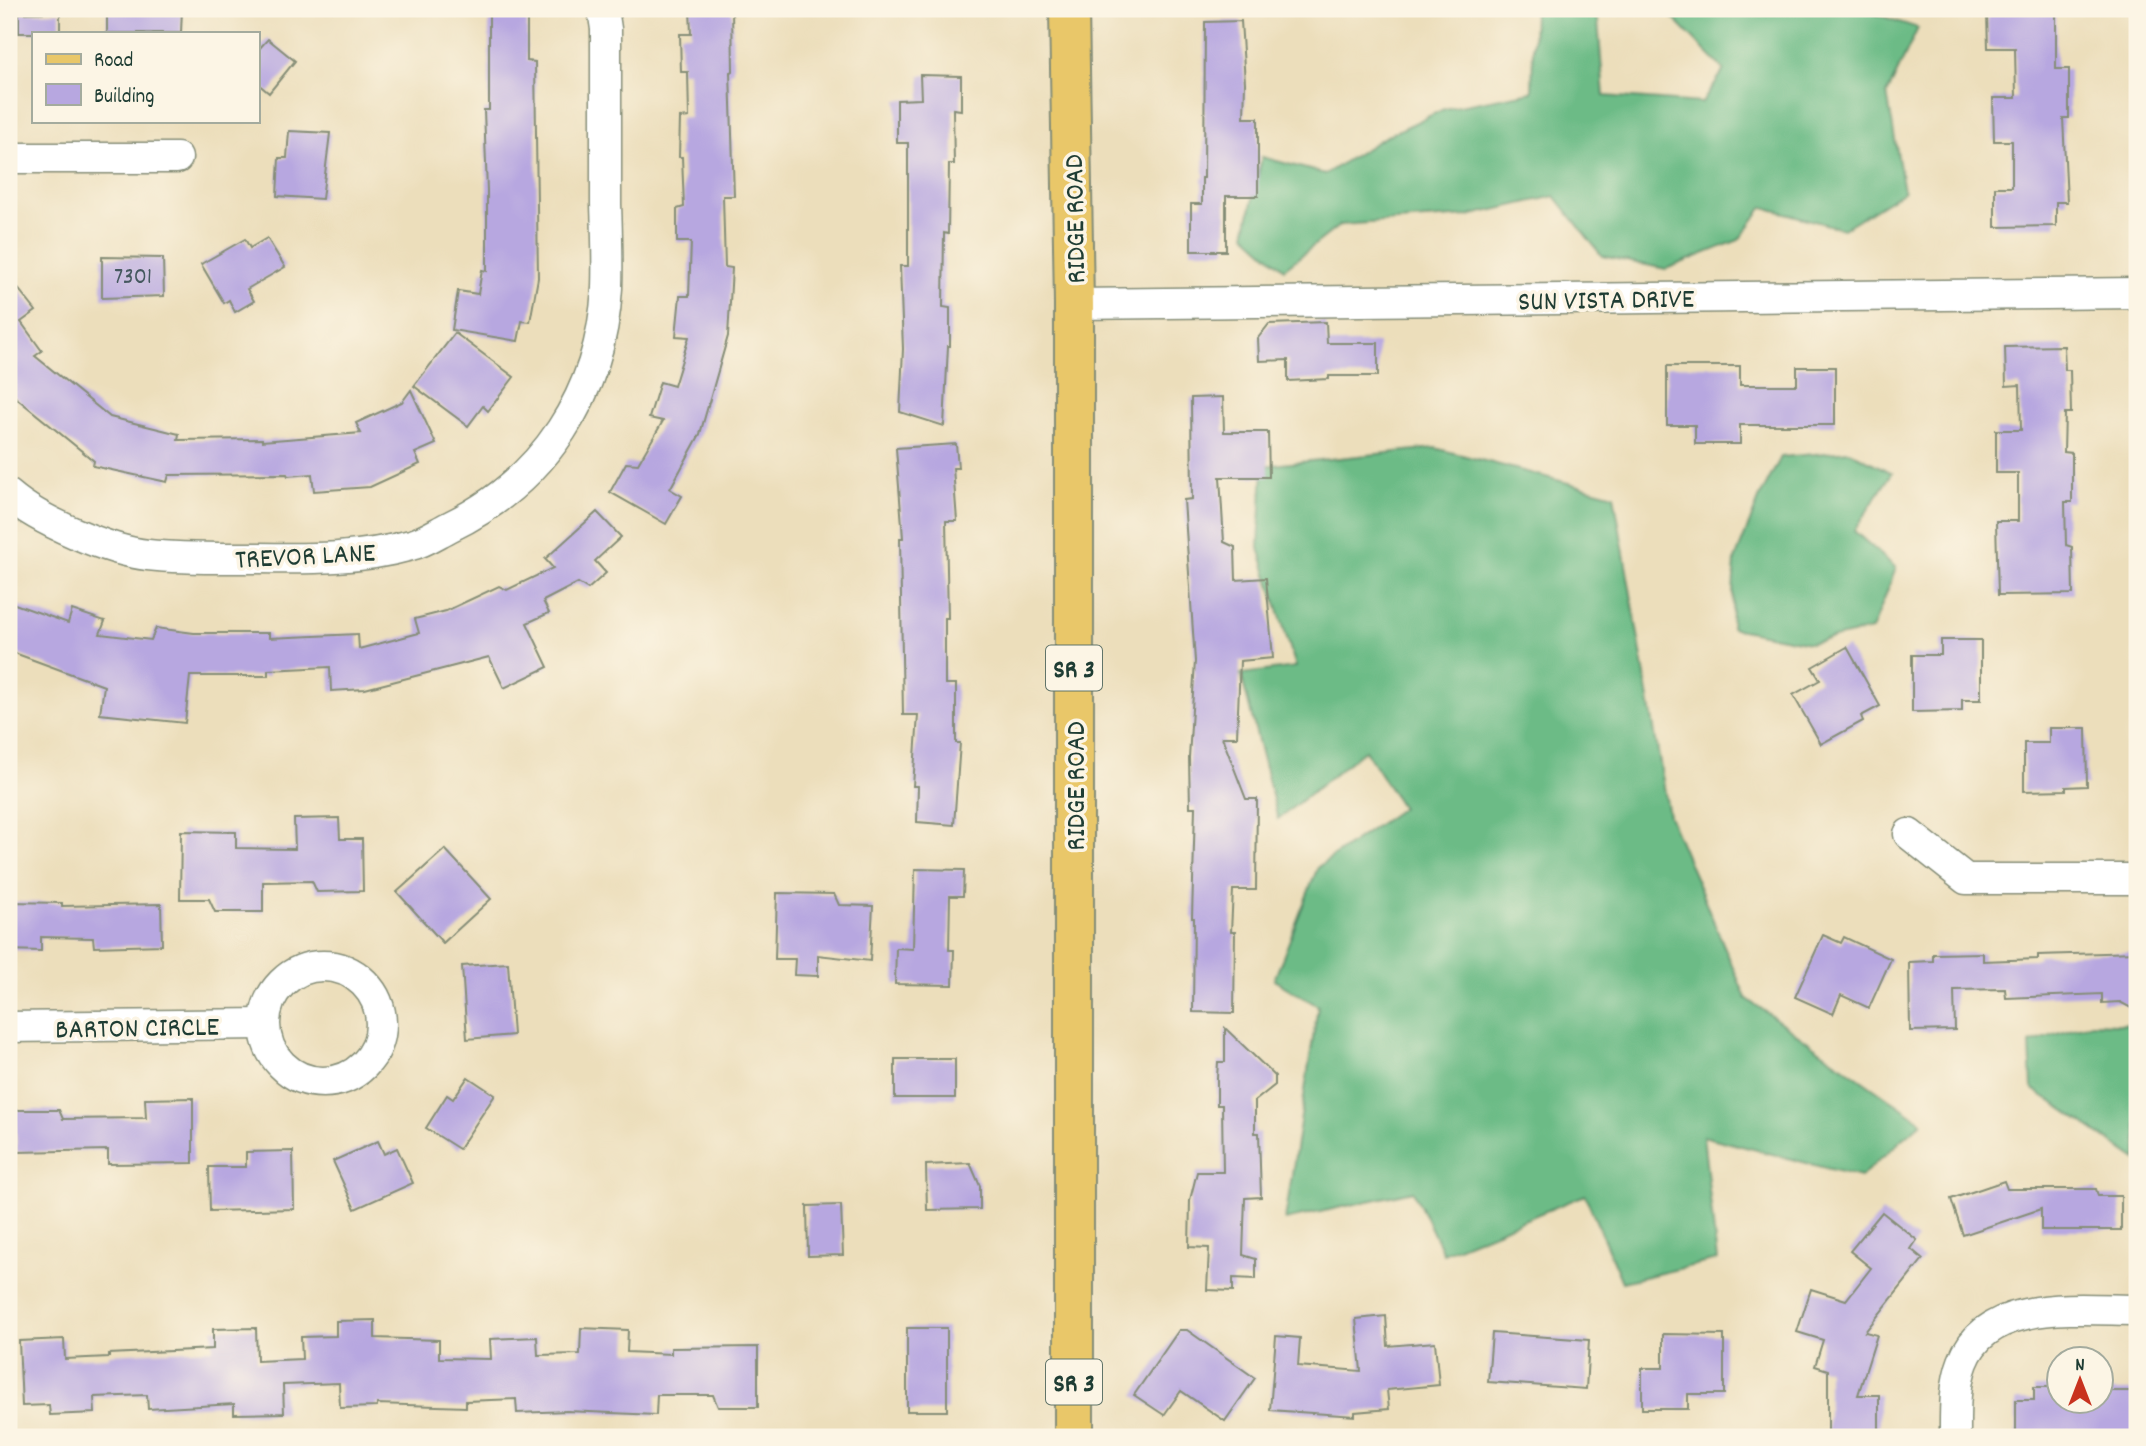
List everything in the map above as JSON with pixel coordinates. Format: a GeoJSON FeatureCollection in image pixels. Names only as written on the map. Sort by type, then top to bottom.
{"type":"FeatureCollection","features":[{"type":"Feature","properties":{"kind":"main road","name":"RIDGE ROAD"},"geometry":{"type":"LineString","coordinates":[[1069,9],[1074,304],[1074,1437]]}},
{"type":"Feature","properties":{"kind":"street","name":"TREVOR LANE"},"geometry":{"type":"LineString","coordinates":[[9,495],[56,524],[99,542],[145,555],[317,559],[367,555],[414,545],[480,512],[511,487],[551,447],[570,418],[586,385],[600,337],[607,290],[606,29],[603,9]]}},
{"type":"Feature","properties":{"kind":"street"},"geometry":{"type":"LineString","coordinates":[[9,158],[177,158]]}},
{"type":"Feature","properties":{"kind":"street","name":"SUN VISTA DRIVE"},"geometry":{"type":"LineString","coordinates":[[1074,304],[2137,293]]}},
{"type":"Feature","properties":{"kind":"street"},"geometry":{"type":"LineString","coordinates":[[1909,834],[1966,879],[2137,879]]}},
{"type":"Feature","properties":{"kind":"street","name":"BARTON CIRCLE"},"geometry":{"type":"LineString","coordinates":[[9,1027],[264,1024]]}},
{"type":"Feature","properties":{"kind":"street"},"geometry":{"type":"LineString","coordinates":[[1955,1437],[1955,1409],[1963,1362],[1984,1333],[1998,1323],[2023,1314],[2046,1311],[2137,1310]]}},
{"type":"Feature","properties":{"kind":"green space"},"geometry":{"type":"Polygon","coordinates":[[[1534,9],[1597,9],[1604,96],[1702,103],[1724,70],[1664,9],[1860,9],[1918,28],[1887,94],[1904,191],[1843,229],[1763,207],[1739,240],[1666,269],[1602,256],[1555,196],[1468,216],[1340,225],[1284,269],[1245,234],[1262,157],[1325,174],[1383,138],[1444,109],[1532,92],[1534,9]]]}},
{"type":"Feature","properties":{"kind":"green space"},"geometry":{"type":"Polygon","coordinates":[[[1435,448],[1614,495],[1669,816],[1746,998],[1922,1122],[1860,1177],[1703,1136],[1717,1260],[1622,1282],[1585,1195],[1443,1253],[1413,1191],[1285,1220],[1318,1006],[1274,980],[1318,867],[1402,808],[1365,750],[1278,819],[1241,674],[1296,667],[1259,548],[1263,466],[1435,448]]]}},
{"type":"Feature","properties":{"kind":"green space"},"geometry":{"type":"Polygon","coordinates":[[[1849,451],[1892,473],[1854,531],[1896,568],[1872,630],[1809,643],[1731,628],[1735,560],[1759,499],[1781,457],[1849,451]]]}},
{"type":"Feature","properties":{"kind":"green space"},"geometry":{"type":"Polygon","coordinates":[[[2092,1023],[2137,1025],[2137,1160],[2032,1088],[2030,1043],[2092,1023]]]}},
{"type":"Feature","properties":{"kind":"building"},"geometry":{"type":"Polygon","coordinates":[[[107,9],[182,9],[181,32],[107,32],[107,9]]]}},
{"type":"Feature","properties":{"kind":"building"},"geometry":{"type":"Polygon","coordinates":[[[489,9],[527,9],[527,61],[535,62],[538,278],[530,322],[522,321],[518,341],[452,330],[458,291],[478,294],[482,270],[487,271],[484,110],[489,110],[489,9]]]}},
{"type":"Feature","properties":{"kind":"building"},"geometry":{"type":"Polygon","coordinates":[[[690,9],[732,9],[733,71],[730,72],[734,196],[723,196],[725,267],[732,268],[728,336],[700,434],[670,489],[682,496],[666,524],[610,492],[626,463],[638,464],[663,421],[649,418],[660,382],[674,386],[689,337],[676,336],[680,296],[689,296],[691,242],[677,242],[677,209],[684,207],[682,157],[679,157],[680,118],[689,117],[688,72],[681,72],[680,34],[691,34],[690,9]]]}},
{"type":"Feature","properties":{"kind":"building"},"geometry":{"type":"Polygon","coordinates":[[[2014,9],[2056,9],[2056,69],[2069,69],[2069,118],[2063,118],[2067,202],[2056,202],[2056,226],[1995,227],[1995,187],[2012,187],[2012,141],[1994,141],[1993,98],[2016,98],[2015,48],[1988,48],[1987,14],[2014,13],[2014,9]]]}},
{"type":"Feature","properties":{"kind":"building"},"geometry":{"type":"Polygon","coordinates":[[[60,12],[60,32],[19,33],[19,13],[60,12]]]}},
{"type":"Feature","properties":{"kind":"building"},"geometry":{"type":"Polygon","coordinates":[[[1241,21],[1244,118],[1258,118],[1258,196],[1226,196],[1226,251],[1191,251],[1191,204],[1202,204],[1204,178],[1205,22],[1241,21]]]}},
{"type":"Feature","properties":{"kind":"building"},"geometry":{"type":"Polygon","coordinates":[[[268,39],[295,61],[269,93],[259,85],[259,49],[268,39]]]}},
{"type":"Feature","properties":{"kind":"building"},"geometry":{"type":"Polygon","coordinates":[[[920,75],[961,76],[961,110],[953,109],[954,164],[949,164],[948,234],[944,233],[943,307],[950,308],[950,346],[944,426],[900,412],[903,349],[900,266],[908,266],[908,143],[897,143],[897,100],[921,99],[920,75]]]}},
{"type":"Feature","properties":{"kind":"building"},"geometry":{"type":"Polygon","coordinates":[[[289,131],[330,133],[322,199],[277,196],[279,158],[287,158],[289,131]]]}},
{"type":"Feature","properties":{"kind":"building"},"geometry":{"type":"Polygon","coordinates":[[[267,238],[285,267],[247,289],[254,301],[235,312],[229,300],[224,303],[201,264],[245,239],[250,248],[267,238]]]}},
{"type":"Feature","properties":{"kind":"building"},"geometry":{"type":"Polygon","coordinates":[[[102,257],[163,258],[164,296],[102,298],[102,257]]]}},
{"type":"Feature","properties":{"kind":"building"},"geometry":{"type":"Polygon","coordinates":[[[9,277],[36,311],[21,322],[42,351],[35,356],[110,417],[179,434],[178,440],[262,441],[361,433],[356,423],[402,402],[411,390],[436,444],[415,453],[420,464],[370,487],[314,491],[312,474],[169,475],[167,482],[93,466],[94,461],[9,392],[9,277]]]}},
{"type":"Feature","properties":{"kind":"building"},"geometry":{"type":"Polygon","coordinates":[[[1326,322],[1327,343],[1378,343],[1378,376],[1329,376],[1329,379],[1288,381],[1288,360],[1259,361],[1258,338],[1269,324],[1326,322]]]}},
{"type":"Feature","properties":{"kind":"building"},"geometry":{"type":"Polygon","coordinates":[[[455,333],[514,377],[488,411],[483,406],[468,426],[414,386],[455,333]]]}},
{"type":"Feature","properties":{"kind":"building"},"geometry":{"type":"Polygon","coordinates":[[[2064,346],[2065,370],[2070,370],[2071,413],[2065,413],[2064,452],[2072,453],[2072,502],[2065,502],[2066,545],[2072,547],[2073,594],[1998,595],[1996,521],[2018,521],[2018,473],[1996,473],[1996,430],[2021,430],[2020,385],[2006,386],[2005,347],[2064,346]]]}},
{"type":"Feature","properties":{"kind":"building"},"geometry":{"type":"Polygon","coordinates":[[[1667,366],[1740,366],[1740,385],[1797,385],[1797,367],[1835,367],[1835,425],[1740,425],[1740,444],[1695,444],[1695,425],[1667,425],[1667,366]]]}},
{"type":"Feature","properties":{"kind":"building"},"geometry":{"type":"Polygon","coordinates":[[[1223,397],[1224,432],[1268,432],[1269,477],[1220,477],[1224,542],[1235,547],[1236,580],[1266,578],[1273,658],[1240,661],[1237,737],[1222,737],[1246,799],[1257,799],[1256,890],[1233,890],[1231,932],[1235,932],[1234,1013],[1193,1012],[1195,807],[1190,807],[1189,758],[1195,661],[1184,500],[1192,499],[1191,398],[1223,397]]]}},
{"type":"Feature","properties":{"kind":"building"},"geometry":{"type":"Polygon","coordinates":[[[956,444],[958,468],[953,468],[957,521],[946,521],[948,618],[945,618],[945,684],[956,684],[956,743],[960,743],[954,825],[917,822],[918,786],[913,786],[918,715],[903,715],[900,538],[903,538],[896,448],[956,444]]]}},
{"type":"Feature","properties":{"kind":"building"},"geometry":{"type":"Polygon","coordinates":[[[597,512],[621,537],[595,561],[606,573],[588,589],[578,583],[543,601],[549,613],[527,623],[548,667],[504,688],[489,657],[365,689],[331,691],[330,667],[268,670],[268,676],[190,676],[185,723],[100,714],[104,686],[9,651],[9,602],[68,623],[72,610],[105,621],[100,634],[151,640],[156,628],[194,633],[269,633],[269,638],[358,634],[359,649],[419,633],[415,619],[446,611],[499,586],[507,590],[553,568],[545,559],[597,512]]]}},
{"type":"Feature","properties":{"kind":"building"},"geometry":{"type":"Polygon","coordinates":[[[1941,640],[1981,640],[1981,700],[1962,700],[1962,711],[1912,712],[1912,655],[1941,655],[1941,640]]]}},
{"type":"Feature","properties":{"kind":"building"},"geometry":{"type":"Polygon","coordinates":[[[1847,647],[1880,706],[1861,716],[1863,721],[1821,744],[1793,695],[1820,680],[1812,667],[1847,647]]]}},
{"type":"Feature","properties":{"kind":"building"},"geometry":{"type":"Polygon","coordinates":[[[2049,728],[2086,728],[2087,786],[2066,787],[2066,790],[2024,791],[2024,743],[2049,743],[2049,728]]]}},
{"type":"Feature","properties":{"kind":"building"},"geometry":{"type":"Polygon","coordinates":[[[339,818],[340,839],[362,839],[363,891],[317,892],[312,881],[263,882],[263,912],[215,912],[209,899],[180,899],[181,831],[236,832],[236,848],[295,849],[294,819],[339,818]]]}},
{"type":"Feature","properties":{"kind":"building"},"geometry":{"type":"Polygon","coordinates":[[[445,849],[491,899],[443,943],[397,892],[445,849]]]}},
{"type":"Feature","properties":{"kind":"building"},"geometry":{"type":"Polygon","coordinates":[[[915,869],[964,870],[963,896],[950,896],[949,950],[954,950],[953,985],[895,984],[896,948],[913,949],[915,869]]]}},
{"type":"Feature","properties":{"kind":"building"},"geometry":{"type":"Polygon","coordinates":[[[777,893],[834,894],[839,905],[873,906],[870,961],[818,955],[818,976],[794,975],[795,959],[775,959],[777,893]]]}},
{"type":"Feature","properties":{"kind":"building"},"geometry":{"type":"Polygon","coordinates":[[[9,902],[62,903],[62,906],[161,904],[162,945],[94,947],[93,938],[41,937],[41,951],[9,950],[9,902]]]}},
{"type":"Feature","properties":{"kind":"building"},"geometry":{"type":"Polygon","coordinates":[[[1823,935],[1841,943],[1844,937],[1891,959],[1869,1008],[1841,995],[1833,1014],[1795,997],[1823,935]]]}},
{"type":"Feature","properties":{"kind":"building"},"geometry":{"type":"Polygon","coordinates":[[[2137,952],[2137,1011],[2120,1002],[2102,1003],[2102,994],[2006,998],[2005,989],[1954,990],[1955,1030],[1910,1031],[1909,962],[1933,961],[1933,954],[1983,953],[1983,961],[2038,959],[2038,955],[2137,952]]]}},
{"type":"Feature","properties":{"kind":"building"},"geometry":{"type":"Polygon","coordinates":[[[508,963],[513,1035],[467,1039],[462,966],[508,963]]]}},
{"type":"Feature","properties":{"kind":"building"},"geometry":{"type":"Polygon","coordinates":[[[1225,1028],[1275,1076],[1275,1085],[1255,1101],[1261,1197],[1245,1198],[1243,1255],[1256,1259],[1256,1279],[1233,1278],[1233,1291],[1207,1290],[1209,1248],[1189,1247],[1190,1200],[1197,1172],[1223,1172],[1222,1105],[1217,1105],[1217,1078],[1218,1062],[1225,1062],[1225,1028]]]}},
{"type":"Feature","properties":{"kind":"building"},"geometry":{"type":"Polygon","coordinates":[[[895,1059],[955,1059],[955,1098],[895,1098],[895,1059]]]}},
{"type":"Feature","properties":{"kind":"building"},"geometry":{"type":"Polygon","coordinates":[[[468,1077],[495,1095],[459,1149],[426,1128],[447,1095],[453,1099],[468,1077]]]}},
{"type":"Feature","properties":{"kind":"building"},"geometry":{"type":"Polygon","coordinates":[[[193,1098],[193,1163],[108,1164],[108,1150],[17,1152],[15,1110],[59,1110],[63,1119],[146,1118],[145,1099],[193,1098]]]}},
{"type":"Feature","properties":{"kind":"building"},"geometry":{"type":"Polygon","coordinates":[[[378,1141],[384,1154],[397,1148],[413,1183],[355,1209],[333,1161],[378,1141]]]}},
{"type":"Feature","properties":{"kind":"building"},"geometry":{"type":"Polygon","coordinates":[[[293,1151],[294,1209],[210,1211],[209,1167],[246,1167],[246,1152],[293,1151]]]}},
{"type":"Feature","properties":{"kind":"building"},"geometry":{"type":"Polygon","coordinates":[[[970,1163],[980,1186],[980,1209],[927,1210],[926,1165],[970,1163]]]}},
{"type":"Feature","properties":{"kind":"building"},"geometry":{"type":"Polygon","coordinates":[[[2004,1181],[2007,1189],[2096,1189],[2098,1196],[2121,1196],[2121,1230],[2041,1230],[2041,1209],[1963,1235],[1951,1199],[2004,1181]]]}},
{"type":"Feature","properties":{"kind":"building"},"geometry":{"type":"Polygon","coordinates":[[[841,1205],[843,1255],[808,1256],[807,1206],[841,1205]]]}},
{"type":"Feature","properties":{"kind":"building"},"geometry":{"type":"Polygon","coordinates":[[[1882,1212],[1917,1240],[1911,1249],[1923,1259],[1865,1332],[1877,1335],[1858,1395],[1879,1395],[1879,1437],[1828,1437],[1828,1370],[1815,1366],[1823,1340],[1797,1332],[1811,1289],[1846,1300],[1871,1268],[1850,1251],[1882,1212]]]}},
{"type":"Feature","properties":{"kind":"building"},"geometry":{"type":"Polygon","coordinates":[[[1386,1316],[1388,1346],[1435,1342],[1439,1385],[1387,1390],[1389,1409],[1355,1412],[1355,1416],[1270,1410],[1276,1336],[1300,1338],[1298,1366],[1361,1371],[1356,1319],[1386,1316]]]}},
{"type":"Feature","properties":{"kind":"building"},"geometry":{"type":"Polygon","coordinates":[[[375,1320],[375,1338],[439,1340],[439,1358],[491,1359],[490,1339],[537,1337],[538,1355],[580,1354],[581,1328],[628,1330],[627,1352],[671,1354],[671,1348],[758,1347],[758,1407],[718,1407],[713,1395],[657,1395],[656,1415],[567,1411],[517,1413],[516,1399],[466,1401],[466,1407],[377,1404],[377,1407],[340,1408],[339,1383],[283,1385],[284,1413],[234,1414],[234,1404],[148,1409],[147,1395],[94,1397],[95,1413],[50,1415],[49,1405],[22,1406],[19,1341],[64,1339],[65,1359],[109,1357],[109,1354],[213,1349],[213,1329],[256,1328],[257,1361],[302,1359],[301,1337],[336,1336],[336,1321],[375,1320]]]}},
{"type":"Feature","properties":{"kind":"building"},"geometry":{"type":"Polygon","coordinates":[[[907,1328],[947,1328],[947,1411],[907,1411],[907,1328]]]}},
{"type":"Feature","properties":{"kind":"building"},"geometry":{"type":"Polygon","coordinates":[[[1179,1330],[1187,1330],[1255,1378],[1225,1421],[1181,1391],[1164,1415],[1134,1395],[1179,1330]]]}},
{"type":"Feature","properties":{"kind":"building"},"geometry":{"type":"Polygon","coordinates":[[[1492,1333],[1589,1340],[1586,1389],[1488,1382],[1492,1333]]]}},
{"type":"Feature","properties":{"kind":"building"},"geometry":{"type":"Polygon","coordinates":[[[1663,1334],[1724,1335],[1724,1394],[1688,1394],[1688,1409],[1642,1409],[1642,1368],[1663,1368],[1663,1334]]]}},
{"type":"Feature","properties":{"kind":"building"},"geometry":{"type":"Polygon","coordinates":[[[2034,1387],[2044,1387],[2044,1414],[2114,1414],[2114,1391],[2137,1391],[2137,1437],[2016,1437],[2016,1400],[2034,1400],[2034,1387]]]}}]}
